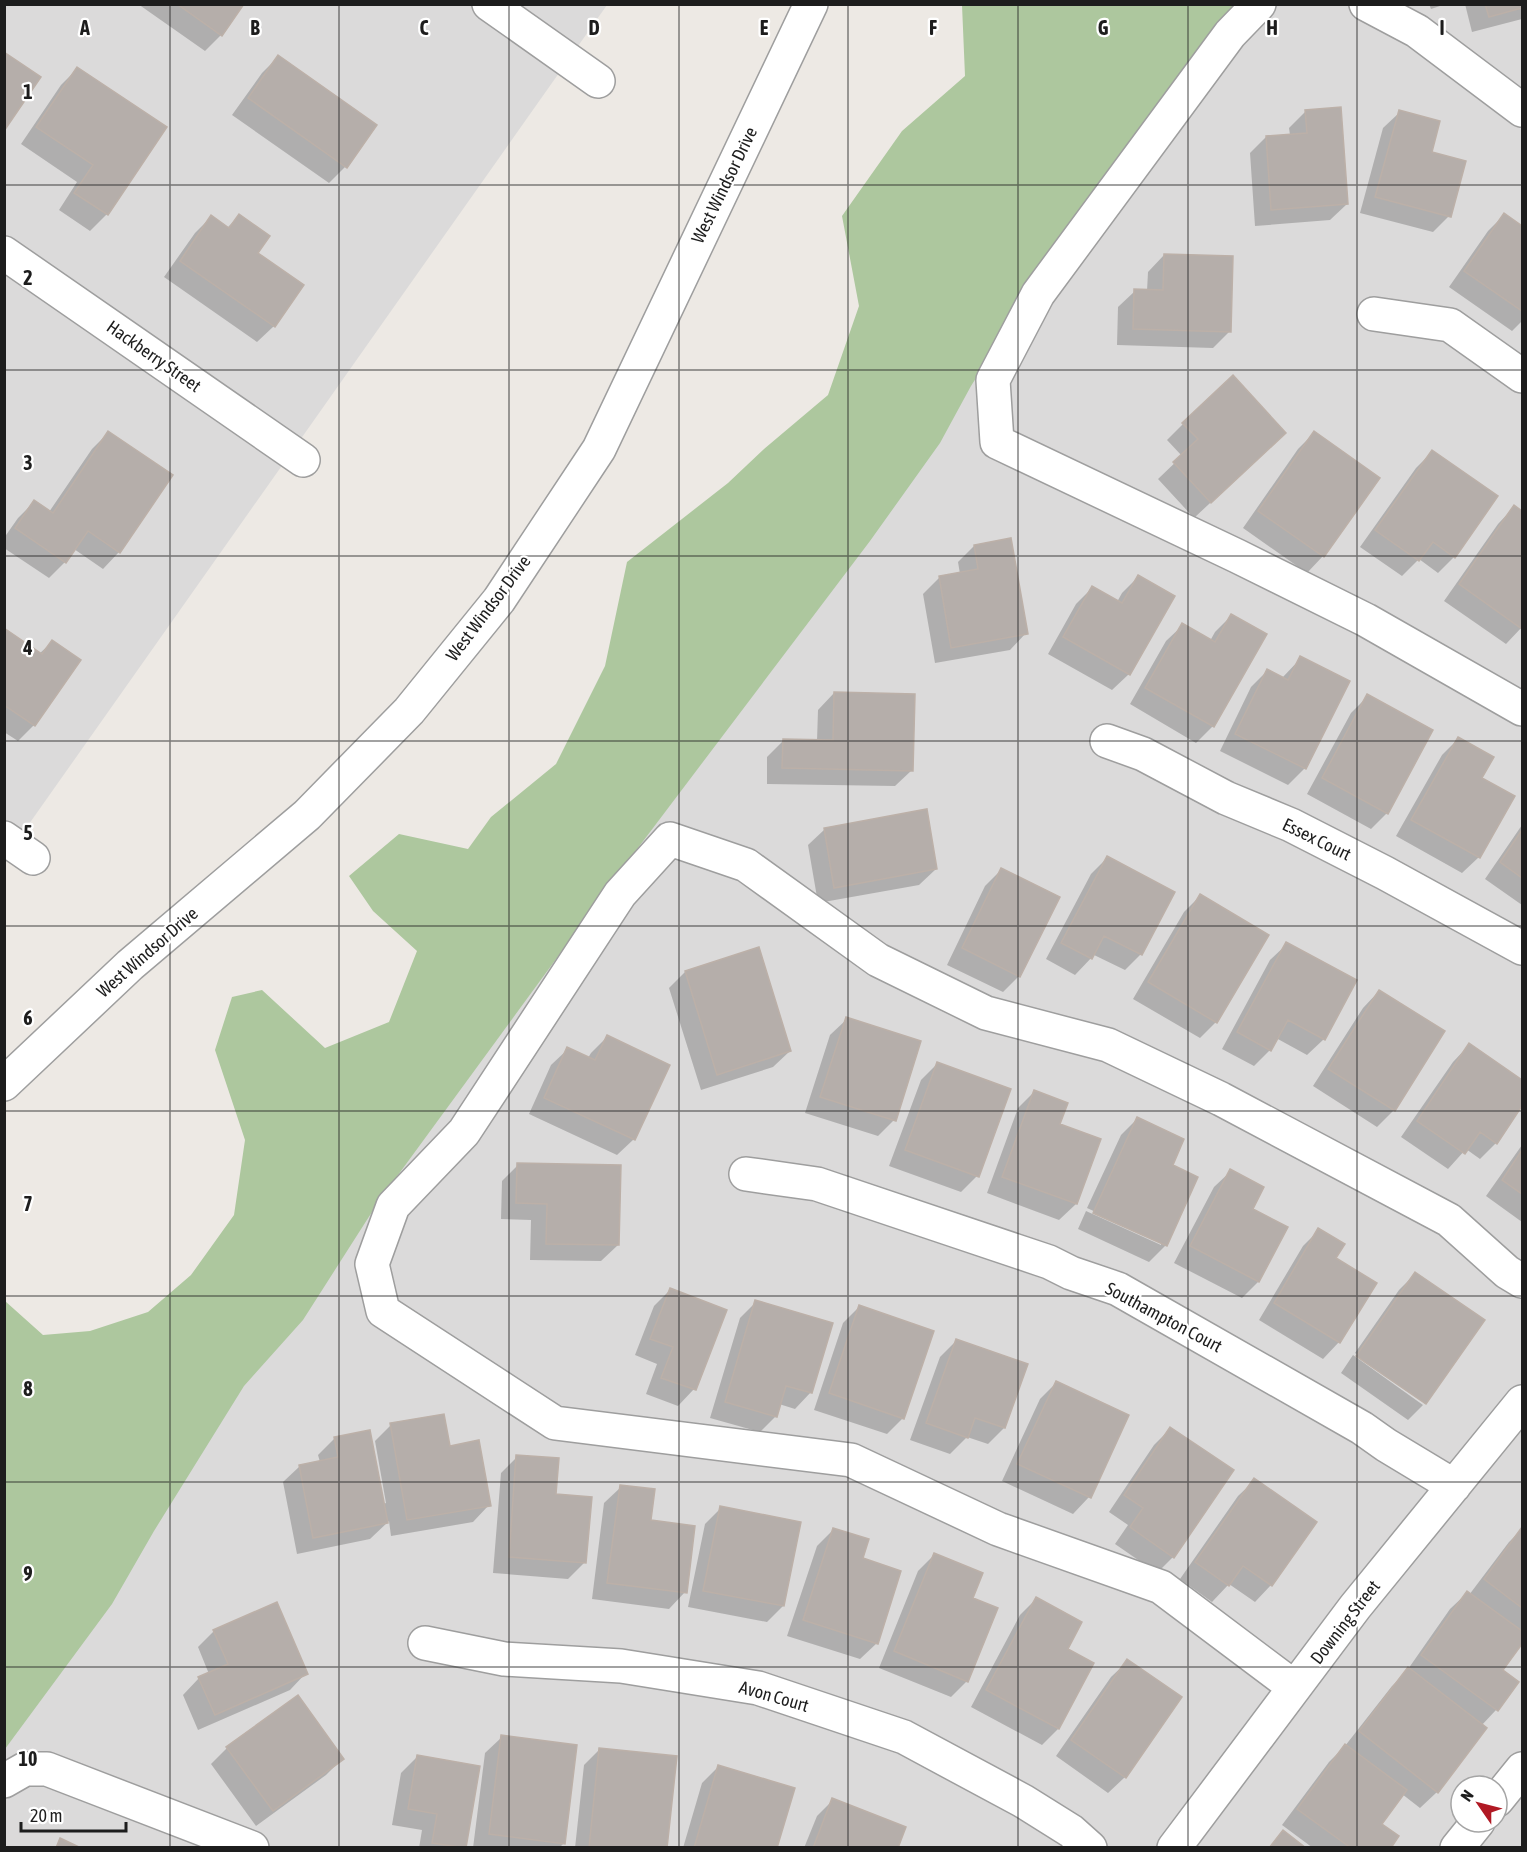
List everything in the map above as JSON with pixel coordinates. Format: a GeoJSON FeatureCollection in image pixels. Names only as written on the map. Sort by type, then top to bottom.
{"type":"FeatureCollection","features":[{"type":"Feature","properties":{"kind":"street"},"geometry":{"type":"LineString","coordinates":[[489,4],[598,81]]}},
{"type":"Feature","properties":{"kind":"street"},"geometry":{"type":"LineString","coordinates":[[1259,4],[1230,34],[1038,294],[993,380],[997,442],[1366,620],[1522,709]]}},
{"type":"Feature","properties":{"kind":"street"},"geometry":{"type":"LineString","coordinates":[[1366,4],[1417,31],[1522,110]]}},
{"type":"Feature","properties":{"kind":"street","name":"West Windsor Drive"},"geometry":{"type":"LineString","coordinates":[[4,1084],[129,965],[307,816],[409,711],[499,600],[599,449],[811,6]]}},
{"type":"Feature","properties":{"kind":"street","name":"Hackberry Street"},"geometry":{"type":"LineString","coordinates":[[4,253],[303,460]]}},
{"type":"Feature","properties":{"kind":"street"},"geometry":{"type":"LineString","coordinates":[[1374,314],[1450,325],[1522,376]]}},
{"type":"Feature","properties":{"kind":"street","name":"Essex Court"},"geometry":{"type":"LineString","coordinates":[[1107,741],[1143,754],[1226,798],[1291,825],[1385,873],[1522,948]]}},
{"type":"Feature","properties":{"kind":"street"},"geometry":{"type":"LineString","coordinates":[[4,838],[33,858]]}},
{"type":"Feature","properties":{"kind":"street"},"geometry":{"type":"LineString","coordinates":[[1294,1688],[1161,1587],[998,1529],[851,1460],[555,1424],[383,1311],[372,1264],[393,1206],[464,1132],[620,894],[670,839],[746,865],[878,960],[986,1013],[1108,1045],[1221,1099],[1449,1220],[1507,1272],[1522,1281]]}},
{"type":"Feature","properties":{"kind":"street","name":"Southampton Court"},"geometry":{"type":"LineString","coordinates":[[746,1174],[817,1184],[1049,1262],[1071,1273],[1118,1289],[1362,1428],[1454,1486]]}},
{"type":"Feature","properties":{"kind":"street","name":"Downing Street"},"geometry":{"type":"LineString","coordinates":[[1174,1848],[1355,1607],[1522,1402]]}},
{"type":"Feature","properties":{"kind":"street","name":"Avon Court"},"geometry":{"type":"LineString","coordinates":[[425,1643],[504,1659],[621,1666],[758,1688],[904,1737],[1023,1801],[1071,1831],[1090,1848]]}},
{"type":"Feature","properties":{"kind":"street"},"geometry":{"type":"LineString","coordinates":[[4,1781],[25,1769],[47,1770],[252,1848]]}},
{"type":"Feature","properties":{"kind":"street"},"geometry":{"type":"LineString","coordinates":[[1509,1785],[1522,1769]]}},
{"type":"Feature","properties":{"kind":"street"},"geometry":{"type":"LineString","coordinates":[[1457,1848],[1469,1834]]}},
{"type":"Feature","properties":{"kind":"shaded area"},"geometry":{"type":"Polygon","coordinates":[[[5,5],[607,5],[5,858],[5,5]]]}},
{"type":"Feature","properties":{"kind":"shaded area"},"geometry":{"type":"Polygon","coordinates":[[[1232,5],[1522,5],[1522,1847],[5,1848],[5,1687],[1232,5]]]}},
{"type":"Feature","properties":{"kind":"green space"},"geometry":{"type":"Polygon","coordinates":[[[962,5],[1244,5],[1039,278],[971,386],[940,443],[870,541],[619,873],[379,1201],[303,1320],[244,1386],[154,1531],[112,1604],[5,1749],[5,1301],[43,1335],[90,1331],[148,1312],[191,1275],[234,1215],[245,1140],[215,1050],[232,997],[262,990],[325,1048],[389,1022],[417,951],[373,911],[349,876],[399,834],[468,849],[491,817],[556,764],[605,666],[627,562],[728,483],[828,395],[859,306],[842,216],[902,131],[965,76],[962,5]]]}},
{"type":"Feature","properties":{"kind":"building"},"geometry":{"type":"Polygon","coordinates":[[[177,4],[244,4],[222,36],[177,4]]]}},
{"type":"Feature","properties":{"kind":"building"},"geometry":{"type":"Polygon","coordinates":[[[1485,4],[1522,4],[1522,8],[1489,17],[1485,4]]]}},
{"type":"Feature","properties":{"kind":"building"},"geometry":{"type":"Polygon","coordinates":[[[4,52],[41,77],[4,131],[4,52]]]}},
{"type":"Feature","properties":{"kind":"building"},"geometry":{"type":"Polygon","coordinates":[[[278,55],[377,125],[347,168],[248,98],[278,55]]]}},
{"type":"Feature","properties":{"kind":"building"},"geometry":{"type":"Polygon","coordinates":[[[77,67],[167,127],[108,215],[74,193],[93,165],[36,127],[77,67]]]}},
{"type":"Feature","properties":{"kind":"building"},"geometry":{"type":"Polygon","coordinates":[[[1341,107],[1348,204],[1271,210],[1266,136],[1307,133],[1305,110],[1341,107]]]}},
{"type":"Feature","properties":{"kind":"building"},"geometry":{"type":"Polygon","coordinates":[[[1399,110],[1440,121],[1432,152],[1466,161],[1451,217],[1375,197],[1399,110]]]}},
{"type":"Feature","properties":{"kind":"building"},"geometry":{"type":"Polygon","coordinates":[[[1504,213],[1522,226],[1522,311],[1464,271],[1504,213]]]}},
{"type":"Feature","properties":{"kind":"building"},"geometry":{"type":"Polygon","coordinates":[[[239,214],[270,236],[258,253],[304,285],[275,327],[180,261],[211,215],[229,228],[239,214]]]}},
{"type":"Feature","properties":{"kind":"building"},"geometry":{"type":"Polygon","coordinates":[[[1164,254],[1233,256],[1231,332],[1133,329],[1134,289],[1163,290],[1164,254]]]}},
{"type":"Feature","properties":{"kind":"building"},"geometry":{"type":"Polygon","coordinates":[[[1233,375],[1286,433],[1211,503],[1173,462],[1198,439],[1182,423],[1233,375]]]}},
{"type":"Feature","properties":{"kind":"building"},"geometry":{"type":"Polygon","coordinates":[[[108,431],[173,475],[120,553],[88,531],[66,563],[15,528],[34,500],[53,513],[108,431]]]}},
{"type":"Feature","properties":{"kind":"building"},"geometry":{"type":"Polygon","coordinates":[[[1314,431],[1380,478],[1324,557],[1258,511],[1314,431]]]}},
{"type":"Feature","properties":{"kind":"building"},"geometry":{"type":"Polygon","coordinates":[[[1432,450],[1498,496],[1455,558],[1433,542],[1419,561],[1375,530],[1432,450]]]}},
{"type":"Feature","properties":{"kind":"building"},"geometry":{"type":"Polygon","coordinates":[[[1514,505],[1522,511],[1522,629],[1459,584],[1514,505]]]}},
{"type":"Feature","properties":{"kind":"building"},"geometry":{"type":"Polygon","coordinates":[[[1011,538],[1028,634],[951,648],[939,576],[978,569],[974,545],[1011,538]]]}},
{"type":"Feature","properties":{"kind":"building"},"geometry":{"type":"Polygon","coordinates":[[[1138,575],[1175,596],[1130,675],[1063,637],[1092,586],[1122,603],[1138,575]]]}},
{"type":"Feature","properties":{"kind":"building"},"geometry":{"type":"Polygon","coordinates":[[[1231,614],[1267,634],[1214,727],[1145,688],[1182,623],[1215,642],[1231,614]]]}},
{"type":"Feature","properties":{"kind":"building"},"geometry":{"type":"Polygon","coordinates":[[[4,628],[42,654],[52,640],[81,660],[35,726],[4,705],[4,628]]]}},
{"type":"Feature","properties":{"kind":"building"},"geometry":{"type":"Polygon","coordinates":[[[1300,656],[1350,681],[1306,769],[1235,734],[1267,669],[1288,680],[1300,656]]]}},
{"type":"Feature","properties":{"kind":"building"},"geometry":{"type":"Polygon","coordinates":[[[834,692],[915,694],[913,771],[782,768],[783,739],[833,740],[834,692]]]}},
{"type":"Feature","properties":{"kind":"building"},"geometry":{"type":"Polygon","coordinates":[[[1367,694],[1433,730],[1388,814],[1322,778],[1367,694]]]}},
{"type":"Feature","properties":{"kind":"building"},"geometry":{"type":"Polygon","coordinates":[[[1458,737],[1494,757],[1482,778],[1515,796],[1480,858],[1411,820],[1458,737]]]}},
{"type":"Feature","properties":{"kind":"building"},"geometry":{"type":"Polygon","coordinates":[[[927,809],[937,869],[834,888],[824,828],[927,809]]]}},
{"type":"Feature","properties":{"kind":"building"},"geometry":{"type":"Polygon","coordinates":[[[1522,830],[1522,878],[1500,862],[1522,830]]]}},
{"type":"Feature","properties":{"kind":"building"},"geometry":{"type":"Polygon","coordinates":[[[1107,856],[1175,892],[1142,955],[1104,936],[1092,959],[1061,943],[1107,856]]]}},
{"type":"Feature","properties":{"kind":"building"},"geometry":{"type":"Polygon","coordinates":[[[1001,868],[1060,897],[1020,977],[962,948],[1001,868]]]}},
{"type":"Feature","properties":{"kind":"building"},"geometry":{"type":"Polygon","coordinates":[[[1200,894],[1269,935],[1217,1023],[1148,982],[1200,894]]]}},
{"type":"Feature","properties":{"kind":"building"},"geometry":{"type":"Polygon","coordinates":[[[1286,942],[1357,980],[1325,1040],[1288,1020],[1271,1051],[1237,1032],[1286,942]]]}},
{"type":"Feature","properties":{"kind":"building"},"geometry":{"type":"Polygon","coordinates":[[[759,947],[791,1051],[717,1075],[685,971],[759,947]]]}},
{"type":"Feature","properties":{"kind":"building"},"geometry":{"type":"Polygon","coordinates":[[[1379,990],[1445,1031],[1395,1111],[1328,1069],[1379,990]]]}},
{"type":"Feature","properties":{"kind":"building"},"geometry":{"type":"Polygon","coordinates":[[[846,1017],[921,1041],[896,1121],[820,1097],[846,1017]]]}},
{"type":"Feature","properties":{"kind":"building"},"geometry":{"type":"Polygon","coordinates":[[[607,1035],[670,1065],[635,1140],[544,1098],[567,1047],[595,1060],[607,1035]]]}},
{"type":"Feature","properties":{"kind":"building"},"geometry":{"type":"Polygon","coordinates":[[[1469,1043],[1522,1080],[1522,1106],[1497,1144],[1480,1132],[1465,1154],[1417,1121],[1469,1043]]]}},
{"type":"Feature","properties":{"kind":"building"},"geometry":{"type":"Polygon","coordinates":[[[937,1062],[1011,1089],[979,1177],[905,1150],[937,1062]]]}},
{"type":"Feature","properties":{"kind":"building"},"geometry":{"type":"Polygon","coordinates":[[[1034,1090],[1068,1103],[1060,1124],[1101,1139],[1077,1204],[1002,1177],[1034,1090]]]}},
{"type":"Feature","properties":{"kind":"building"},"geometry":{"type":"Polygon","coordinates":[[[1137,1117],[1184,1139],[1173,1165],[1198,1177],[1167,1246],[1093,1213],[1137,1117]]]}},
{"type":"Feature","properties":{"kind":"building"},"geometry":{"type":"Polygon","coordinates":[[[1522,1150],[1522,1194],[1502,1180],[1522,1150]]]}},
{"type":"Feature","properties":{"kind":"building"},"geometry":{"type":"Polygon","coordinates":[[[517,1163],[621,1165],[619,1245],[546,1244],[547,1204],[516,1203],[517,1163]]]}},
{"type":"Feature","properties":{"kind":"building"},"geometry":{"type":"Polygon","coordinates":[[[1230,1169],[1264,1187],[1253,1209],[1288,1227],[1259,1282],[1190,1246],[1230,1169]]]}},
{"type":"Feature","properties":{"kind":"building"},"geometry":{"type":"Polygon","coordinates":[[[1318,1228],[1345,1244],[1336,1258],[1377,1283],[1340,1343],[1274,1303],[1318,1228]]]}},
{"type":"Feature","properties":{"kind":"building"},"geometry":{"type":"Polygon","coordinates":[[[1415,1272],[1485,1320],[1426,1404],[1356,1356],[1415,1272]]]}},
{"type":"Feature","properties":{"kind":"building"},"geometry":{"type":"Polygon","coordinates":[[[670,1288],[727,1310],[696,1390],[661,1378],[673,1347],[650,1339],[670,1288]]]}},
{"type":"Feature","properties":{"kind":"building"},"geometry":{"type":"Polygon","coordinates":[[[755,1300],[833,1323],[812,1393],[786,1386],[777,1417],[725,1402],[755,1300]]]}},
{"type":"Feature","properties":{"kind":"building"},"geometry":{"type":"Polygon","coordinates":[[[859,1305],[934,1331],[904,1419],[829,1393],[859,1305]]]}},
{"type":"Feature","properties":{"kind":"building"},"geometry":{"type":"Polygon","coordinates":[[[956,1339],[1028,1364],[1005,1428],[975,1418],[968,1438],[926,1423],[956,1339]]]}},
{"type":"Feature","properties":{"kind":"building"},"geometry":{"type":"Polygon","coordinates":[[[1056,1381],[1129,1415],[1091,1498],[1017,1464],[1056,1381]]]}},
{"type":"Feature","properties":{"kind":"building"},"geometry":{"type":"Polygon","coordinates":[[[444,1414],[450,1446],[479,1440],[491,1506],[407,1520],[390,1423],[444,1414]]]}},
{"type":"Feature","properties":{"kind":"building"},"geometry":{"type":"Polygon","coordinates":[[[1170,1427],[1234,1470],[1174,1558],[1130,1527],[1143,1508],[1124,1495],[1170,1427]]]}},
{"type":"Feature","properties":{"kind":"building"},"geometry":{"type":"Polygon","coordinates":[[[370,1430],[388,1523],[313,1538],[299,1465],[338,1457],[334,1437],[370,1430]]]}},
{"type":"Feature","properties":{"kind":"building"},"geometry":{"type":"Polygon","coordinates":[[[516,1455],[559,1458],[556,1494],[592,1497],[586,1563],[509,1557],[516,1455]]]}},
{"type":"Feature","properties":{"kind":"building"},"geometry":{"type":"Polygon","coordinates":[[[1254,1478],[1317,1522],[1272,1586],[1243,1566],[1229,1586],[1195,1562],[1254,1478]]]}},
{"type":"Feature","properties":{"kind":"building"},"geometry":{"type":"Polygon","coordinates":[[[620,1485],[655,1489],[651,1520],[695,1526],[687,1593],[607,1583],[620,1485]]]}},
{"type":"Feature","properties":{"kind":"building"},"geometry":{"type":"Polygon","coordinates":[[[720,1506],[801,1522],[784,1606],[703,1591],[720,1506]]]}},
{"type":"Feature","properties":{"kind":"building"},"geometry":{"type":"Polygon","coordinates":[[[1522,1527],[1522,1608],[1484,1579],[1522,1527]]]}},
{"type":"Feature","properties":{"kind":"building"},"geometry":{"type":"Polygon","coordinates":[[[833,1528],[869,1539],[863,1558],[901,1571],[878,1644],[803,1620],[833,1528]]]}},
{"type":"Feature","properties":{"kind":"building"},"geometry":{"type":"Polygon","coordinates":[[[934,1553],[983,1573],[973,1598],[998,1608],[968,1682],[894,1651],[934,1553]]]}},
{"type":"Feature","properties":{"kind":"building"},"geometry":{"type":"Polygon","coordinates":[[[1467,1591],[1522,1631],[1522,1644],[1503,1670],[1519,1682],[1498,1711],[1421,1655],[1467,1591]]]}},
{"type":"Feature","properties":{"kind":"building"},"geometry":{"type":"Polygon","coordinates":[[[1036,1597],[1082,1622],[1068,1649],[1094,1663],[1059,1729],[986,1690],[1036,1597]]]}},
{"type":"Feature","properties":{"kind":"building"},"geometry":{"type":"Polygon","coordinates":[[[277,1602],[308,1674],[215,1715],[198,1677],[228,1664],[213,1630],[277,1602]]]}},
{"type":"Feature","properties":{"kind":"building"},"geometry":{"type":"Polygon","coordinates":[[[1127,1659],[1182,1697],[1126,1778],[1071,1740],[1127,1659]]]}},
{"type":"Feature","properties":{"kind":"building"},"geometry":{"type":"Polygon","coordinates":[[[1408,1667],[1487,1728],[1452,1774],[1449,1774],[1449,1778],[1438,1793],[1359,1731],[1408,1667]]]}},
{"type":"Feature","properties":{"kind":"building"},"geometry":{"type":"Polygon","coordinates":[[[298,1695],[344,1759],[273,1811],[226,1747],[298,1695]]]}},
{"type":"Feature","properties":{"kind":"building"},"geometry":{"type":"Polygon","coordinates":[[[501,1735],[577,1745],[565,1844],[489,1834],[501,1735]]]}},
{"type":"Feature","properties":{"kind":"building"},"geometry":{"type":"Polygon","coordinates":[[[1345,1744],[1407,1790],[1382,1824],[1399,1836],[1391,1848],[1351,1848],[1297,1809],[1345,1744]]]}},
{"type":"Feature","properties":{"kind":"building"},"geometry":{"type":"Polygon","coordinates":[[[599,1748],[677,1756],[667,1848],[589,1848],[599,1748]]]}},
{"type":"Feature","properties":{"kind":"building"},"geometry":{"type":"Polygon","coordinates":[[[417,1755],[480,1766],[466,1848],[432,1843],[437,1814],[408,1809],[417,1755]]]}},
{"type":"Feature","properties":{"kind":"building"},"geometry":{"type":"Polygon","coordinates":[[[718,1765],[795,1788],[777,1848],[694,1848],[718,1765]]]}},
{"type":"Feature","properties":{"kind":"building"},"geometry":{"type":"Polygon","coordinates":[[[832,1798],[906,1827],[898,1848],[813,1848],[832,1798]]]}},
{"type":"Feature","properties":{"kind":"building"},"geometry":{"type":"Polygon","coordinates":[[[1283,1830],[1306,1848],[1269,1848],[1283,1830]]]}},
{"type":"Feature","properties":{"kind":"building"},"geometry":{"type":"Polygon","coordinates":[[[60,1838],[81,1848],[56,1848],[60,1838]]]}}]}
